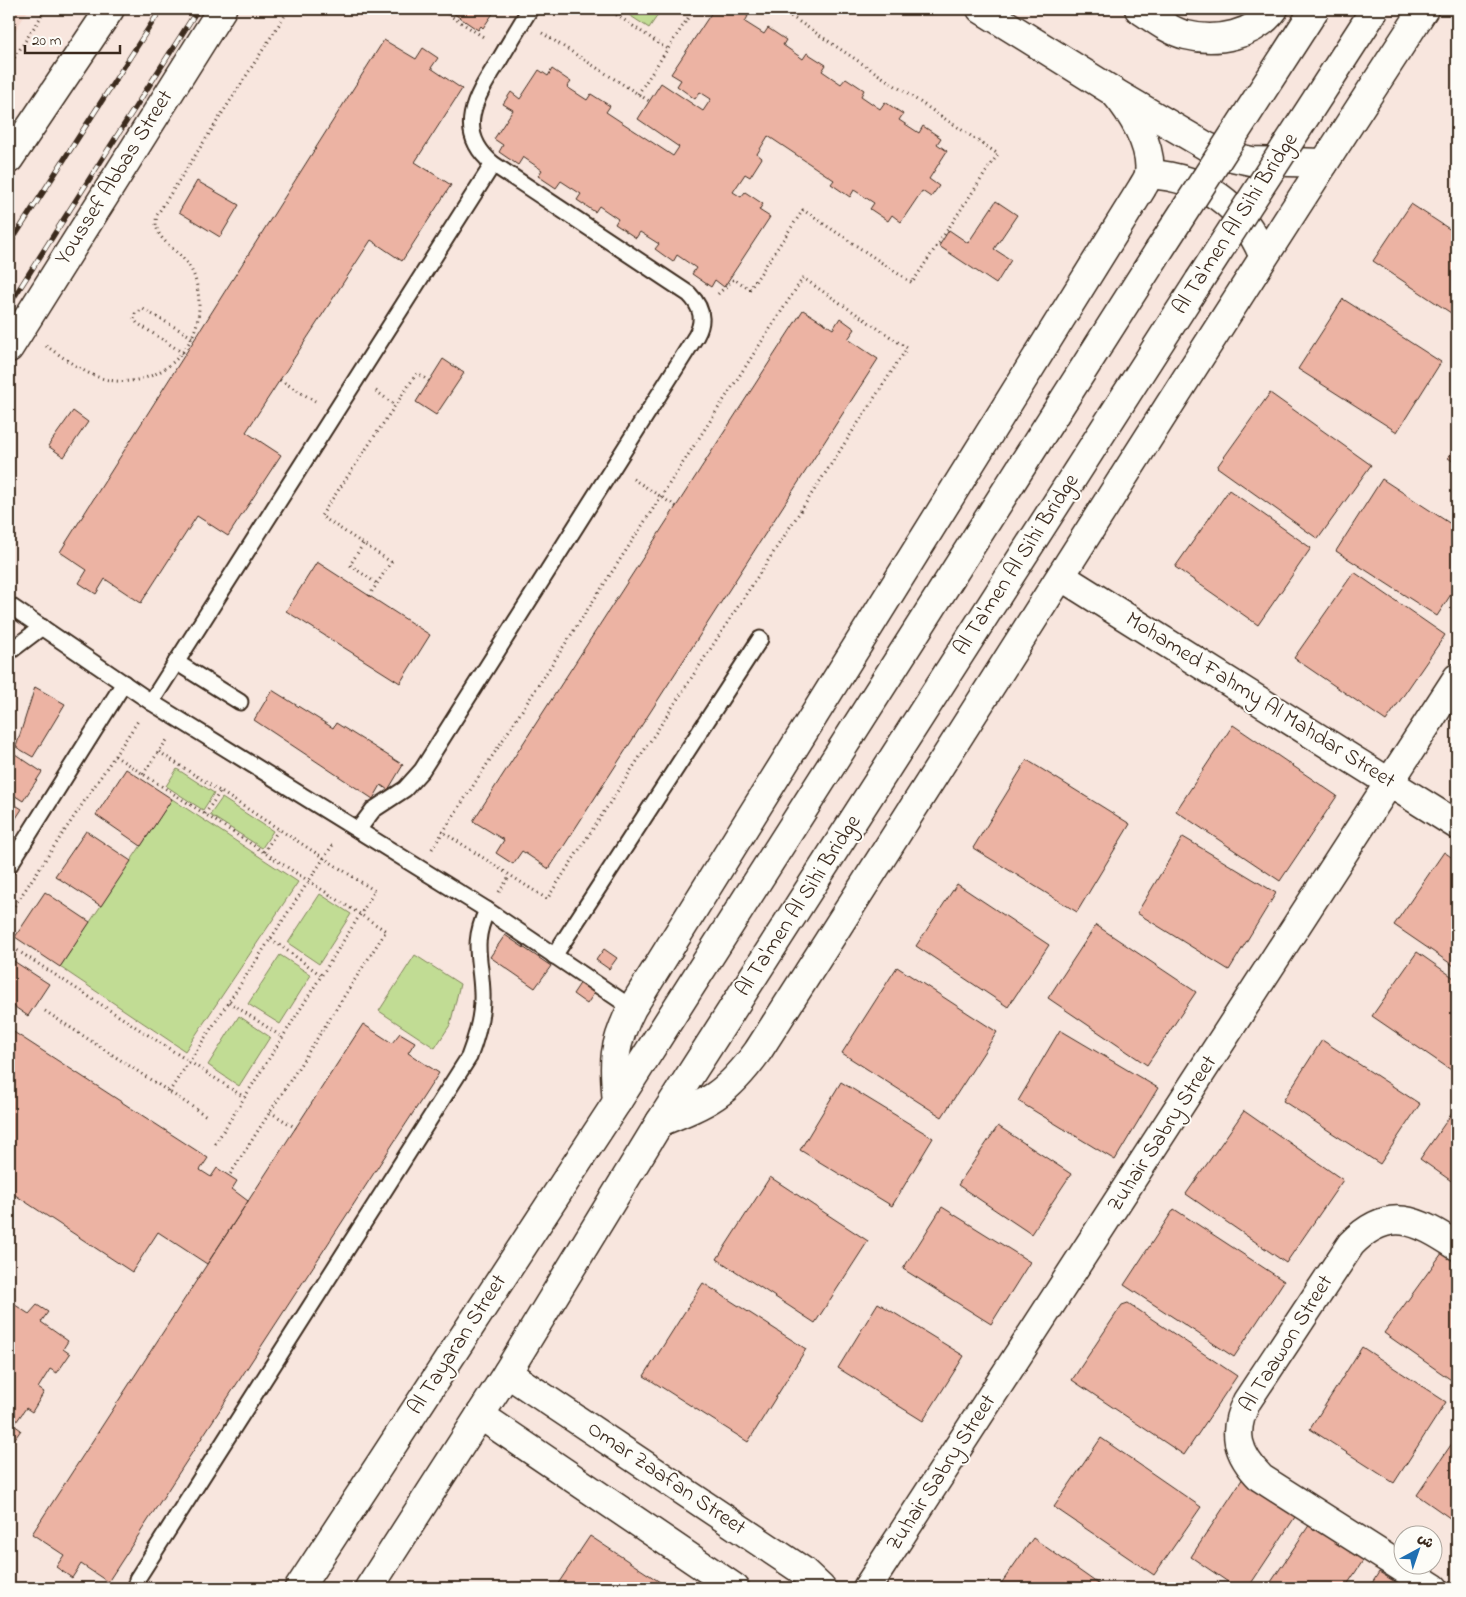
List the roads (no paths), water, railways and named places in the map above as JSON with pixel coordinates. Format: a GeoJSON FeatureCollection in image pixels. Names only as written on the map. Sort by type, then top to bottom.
{"type":"FeatureCollection","features":[{"type":"Feature","properties":{"kind":"main road"},"geometry":{"type":"LineString","coordinates":[[9,159],[110,9]]}},
{"type":"Feature","properties":{"kind":"main road","name":"Youssef Abbas Street"},"geometry":{"type":"LineString","coordinates":[[14,338],[222,9]]}},
{"type":"Feature","properties":{"kind":"main road"},"geometry":{"type":"LineString","coordinates":[[981,9],[1114,92],[1206,146],[1228,156],[1251,161],[1324,163]]}},
{"type":"Feature","properties":{"kind":"main road"},"geometry":{"type":"LineString","coordinates":[[1139,9],[1185,35],[1208,39],[1232,36],[1254,27],[1274,9]]}},
{"type":"Feature","properties":{"kind":"main road"},"geometry":{"type":"LineString","coordinates":[[617,1102],[1158,252],[1315,9]]}},
{"type":"Feature","properties":{"kind":"main road","name":"Al Ta'men Al Sihi Bridge"},"geometry":{"type":"LineString","coordinates":[[660,1122],[1199,280],[1375,9]]}},
{"type":"Feature","properties":{"kind":"main road"},"geometry":{"type":"LineString","coordinates":[[371,1587],[507,1373],[660,1122],[703,1104],[724,1091],[740,1076],[1062,577],[1263,255],[1424,9]]}},
{"type":"Feature","properties":{"kind":"main road"},"geometry":{"type":"LineString","coordinates":[[617,1102],[613,1067],[617,1041],[632,1008],[1149,174],[1146,151],[1139,130],[1128,110],[1114,92]]}},
{"type":"Feature","properties":{"kind":"main road"},"geometry":{"type":"LineString","coordinates":[[1149,174],[1170,175],[1191,181],[1216,194],[1242,218],[1255,236],[1263,255]]}},
{"type":"Feature","properties":{"kind":"main road","name":"Mohamed Fahmy Al Mahdar Street"},"geometry":{"type":"LineString","coordinates":[[1062,577],[1457,825]]}},
{"type":"Feature","properties":{"kind":"main road","name":"Zuhair Sabry Street"},"geometry":{"type":"LineString","coordinates":[[867,1588],[1457,678]]}},
{"type":"Feature","properties":{"kind":"main road","name":"Al Tayaran Street"},"geometry":{"type":"LineString","coordinates":[[299,1588],[617,1102]]}},
{"type":"Feature","properties":{"kind":"main road","name":"Al Taawon Street"},"geometry":{"type":"LineString","coordinates":[[1434,1588],[1261,1478],[1245,1458],[1238,1433],[1239,1416],[1351,1244],[1363,1231],[1379,1223],[1397,1220],[1415,1222],[1457,1246]]}},
{"type":"Feature","properties":{"kind":"main road","name":"Omar Zaafan Street"},"geometry":{"type":"LineString","coordinates":[[507,1373],[802,1570],[821,1588]]}},
{"type":"Feature","properties":{"kind":"main road"},"geometry":{"type":"LineString","coordinates":[[480,1415],[735,1588]]}},
{"type":"Feature","properties":{"kind":"lane"},"geometry":{"type":"LineString","coordinates":[[352,827],[405,788],[422,770],[696,336],[702,319],[701,310],[689,294],[493,164],[477,147],[470,124],[472,111],[482,88],[527,15]]}},
{"type":"Feature","properties":{"kind":"lane"},"geometry":{"type":"LineString","coordinates":[[151,702],[493,164]]}},
{"type":"Feature","properties":{"kind":"lane"},"geometry":{"type":"LineString","coordinates":[[9,604],[151,702],[487,910],[632,1008]]}},
{"type":"Feature","properties":{"kind":"lane"},"geometry":{"type":"LineString","coordinates":[[9,652],[42,627]]}},
{"type":"Feature","properties":{"kind":"lane"},"geometry":{"type":"LineString","coordinates":[[554,956],[760,639]]}},
{"type":"Feature","properties":{"kind":"lane"},"geometry":{"type":"LineString","coordinates":[[176,662],[240,702]]}},
{"type":"Feature","properties":{"kind":"lane"},"geometry":{"type":"LineString","coordinates":[[9,866],[124,683]]}},
{"type":"Feature","properties":{"kind":"lane"},"geometry":{"type":"LineString","coordinates":[[137,1579],[469,1057],[477,1033],[482,1008],[477,949],[478,935],[487,910]]}},
{"type":"Feature","properties":{"kind":"railway"},"geometry":{"type":"LineString","coordinates":[[9,245],[161,9]]}},
{"type":"Feature","properties":{"kind":"railway"},"geometry":{"type":"LineString","coordinates":[[9,305],[198,9]]}}]}
